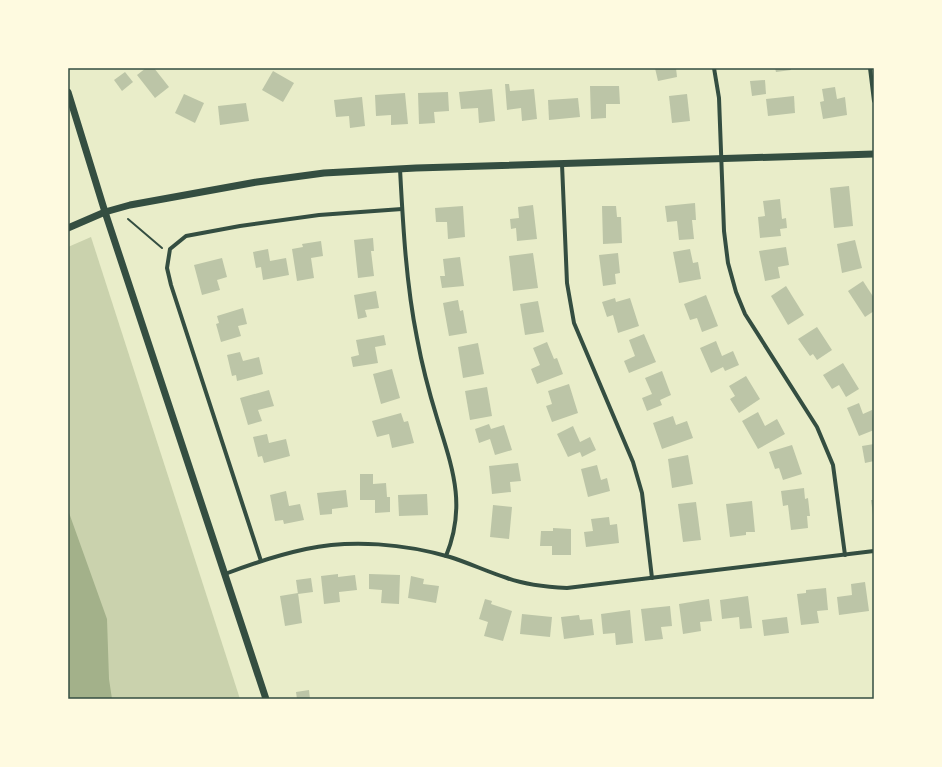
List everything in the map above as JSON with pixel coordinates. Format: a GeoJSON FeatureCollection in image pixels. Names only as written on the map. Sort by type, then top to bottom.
{"type":"FeatureCollection","features":[{"type":"Feature","properties":{"kind":"street"},"geometry":{"type":"LineString","coordinates":[[714,68],[719,98],[724,231],[728,263],[736,292],[745,314],[817,427],[826,446],[833,465],[844,555]]}},
{"type":"Feature","properties":{"kind":"street"},"geometry":{"type":"LineString","coordinates":[[870,68],[874,101]]}},
{"type":"Feature","properties":{"kind":"street"},"geometry":{"type":"LineString","coordinates":[[68,92],[105,212],[266,699]]}},
{"type":"Feature","properties":{"kind":"street"},"geometry":{"type":"LineString","coordinates":[[68,228],[105,212],[130,205],[257,182],[324,173],[400,169],[874,154]]}},
{"type":"Feature","properties":{"kind":"street"},"geometry":{"type":"LineString","coordinates":[[562,164],[567,283],[574,323],[633,462],[642,493],[652,578]]}},
{"type":"Feature","properties":{"kind":"street"},"geometry":{"type":"LineString","coordinates":[[400,169],[402,209],[411,301],[417,339],[431,397],[455,478],[456,522],[452,543],[446,556]]}},
{"type":"Feature","properties":{"kind":"street"},"geometry":{"type":"LineString","coordinates":[[261,561],[171,285],[167,268],[170,249],[176,242],[186,236],[240,226],[325,214],[402,209]]}},
{"type":"Feature","properties":{"kind":"street"},"geometry":{"type":"LineString","coordinates":[[225,574],[261,561],[307,549],[332,545],[394,547],[446,556],[508,579],[548,587],[567,588],[874,551]]}},
{"type":"Feature","properties":{"kind":"path"},"geometry":{"type":"LineString","coordinates":[[128,219],[168,254]]}},
{"type":"Feature","properties":{"kind":"shaded area"},"geometry":{"type":"Polygon","coordinates":[[[91,237],[240,699],[68,699],[68,247],[91,237]]]}},
{"type":"Feature","properties":{"kind":"shaded area"},"geometry":{"type":"Polygon","coordinates":[[[68,510],[107,619],[109,679],[112,699],[68,699],[68,510]]]}},
{"type":"Feature","properties":{"kind":"building"},"geometry":{"type":"Polygon","coordinates":[[[146,68],[154,68],[169,87],[155,98],[137,75],[146,68]]]}},
{"type":"Feature","properties":{"kind":"building"},"geometry":{"type":"Polygon","coordinates":[[[655,68],[676,68],[677,77],[658,81],[655,68]]]}},
{"type":"Feature","properties":{"kind":"building"},"geometry":{"type":"Polygon","coordinates":[[[775,68],[791,68],[791,70],[776,72],[775,68]]]}},
{"type":"Feature","properties":{"kind":"building"},"geometry":{"type":"Polygon","coordinates":[[[273,71],[294,83],[283,102],[262,90],[273,71]]]}},
{"type":"Feature","properties":{"kind":"building"},"geometry":{"type":"Polygon","coordinates":[[[125,72],[133,82],[122,91],[114,80],[125,72]]]}},
{"type":"Feature","properties":{"kind":"building"},"geometry":{"type":"Polygon","coordinates":[[[765,80],[766,94],[752,96],[750,81],[765,80]]]}},
{"type":"Feature","properties":{"kind":"building"},"geometry":{"type":"Polygon","coordinates":[[[505,84],[509,84],[510,91],[534,89],[537,119],[522,121],[521,108],[507,110],[505,84]]]}},
{"type":"Feature","properties":{"kind":"building"},"geometry":{"type":"Polygon","coordinates":[[[590,86],[619,86],[620,104],[606,104],[606,118],[591,119],[590,86]]]}},
{"type":"Feature","properties":{"kind":"building"},"geometry":{"type":"Polygon","coordinates":[[[835,87],[837,99],[845,97],[847,115],[823,119],[820,102],[824,101],[822,89],[835,87]]]}},
{"type":"Feature","properties":{"kind":"building"},"geometry":{"type":"Polygon","coordinates":[[[492,89],[495,121],[479,123],[478,108],[461,109],[459,92],[492,89]]]}},
{"type":"Feature","properties":{"kind":"building"},"geometry":{"type":"Polygon","coordinates":[[[448,92],[449,111],[434,112],[435,123],[419,124],[418,93],[448,92]]]}},
{"type":"Feature","properties":{"kind":"building"},"geometry":{"type":"Polygon","coordinates":[[[405,93],[408,124],[391,125],[391,115],[376,116],[375,95],[405,93]]]}},
{"type":"Feature","properties":{"kind":"building"},"geometry":{"type":"Polygon","coordinates":[[[184,94],[204,103],[195,123],[175,113],[184,94]]]}},
{"type":"Feature","properties":{"kind":"building"},"geometry":{"type":"Polygon","coordinates":[[[687,94],[690,121],[672,123],[669,96],[687,94]]]}},
{"type":"Feature","properties":{"kind":"building"},"geometry":{"type":"Polygon","coordinates":[[[794,96],[795,113],[768,116],[766,99],[794,96]]]}},
{"type":"Feature","properties":{"kind":"building"},"geometry":{"type":"Polygon","coordinates":[[[362,97],[365,126],[350,128],[349,116],[336,117],[334,100],[362,97]]]}},
{"type":"Feature","properties":{"kind":"building"},"geometry":{"type":"Polygon","coordinates":[[[578,98],[580,117],[549,120],[548,100],[578,98]]]}},
{"type":"Feature","properties":{"kind":"building"},"geometry":{"type":"Polygon","coordinates":[[[246,103],[249,121],[220,125],[218,106],[246,103]]]}},
{"type":"Feature","properties":{"kind":"building"},"geometry":{"type":"Polygon","coordinates":[[[849,186],[853,226],[834,228],[830,188],[849,186]]]}},
{"type":"Feature","properties":{"kind":"building"},"geometry":{"type":"Polygon","coordinates":[[[780,199],[782,219],[786,218],[787,228],[780,229],[781,236],[760,238],[758,217],[765,216],[763,201],[780,199]]]}},
{"type":"Feature","properties":{"kind":"building"},"geometry":{"type":"Polygon","coordinates":[[[695,203],[696,220],[692,220],[694,239],[679,240],[677,221],[667,222],[665,206],[695,203]]]}},
{"type":"Feature","properties":{"kind":"building"},"geometry":{"type":"Polygon","coordinates":[[[533,205],[537,239],[517,241],[516,228],[511,229],[510,219],[519,218],[518,207],[533,205]]]}},
{"type":"Feature","properties":{"kind":"building"},"geometry":{"type":"Polygon","coordinates":[[[463,206],[465,237],[448,239],[447,222],[436,222],[435,208],[463,206]]]}},
{"type":"Feature","properties":{"kind":"building"},"geometry":{"type":"Polygon","coordinates":[[[602,206],[616,206],[617,217],[621,217],[622,243],[603,244],[602,206]]]}},
{"type":"Feature","properties":{"kind":"building"},"geometry":{"type":"Polygon","coordinates":[[[373,238],[374,251],[371,251],[374,276],[358,278],[354,240],[373,238]]]}},
{"type":"Feature","properties":{"kind":"building"},"geometry":{"type":"Polygon","coordinates":[[[855,240],[862,268],[842,273],[837,244],[855,240]]]}},
{"type":"Feature","properties":{"kind":"building"},"geometry":{"type":"Polygon","coordinates":[[[321,241],[323,256],[311,258],[314,278],[297,281],[292,249],[303,247],[302,244],[321,241]]]}},
{"type":"Feature","properties":{"kind":"building"},"geometry":{"type":"Polygon","coordinates":[[[786,247],[789,265],[778,267],[780,278],[765,281],[759,251],[786,247]]]}},
{"type":"Feature","properties":{"kind":"building"},"geometry":{"type":"Polygon","coordinates":[[[268,249],[270,261],[286,258],[289,275],[263,280],[261,267],[256,268],[253,252],[268,249]]]}},
{"type":"Feature","properties":{"kind":"building"},"geometry":{"type":"Polygon","coordinates":[[[690,249],[693,263],[698,262],[701,279],[679,283],[673,252],[690,249]]]}},
{"type":"Feature","properties":{"kind":"building"},"geometry":{"type":"Polygon","coordinates":[[[533,253],[538,288],[513,291],[509,256],[533,253]]]}},
{"type":"Feature","properties":{"kind":"building"},"geometry":{"type":"Polygon","coordinates":[[[618,253],[620,273],[615,274],[616,284],[603,286],[599,255],[618,253]]]}},
{"type":"Feature","properties":{"kind":"building"},"geometry":{"type":"Polygon","coordinates":[[[460,257],[464,286],[442,288],[440,276],[445,276],[443,259],[460,257]]]}},
{"type":"Feature","properties":{"kind":"building"},"geometry":{"type":"Polygon","coordinates":[[[222,258],[227,277],[217,280],[220,290],[202,295],[194,265],[222,258]]]}},
{"type":"Feature","properties":{"kind":"building"},"geometry":{"type":"Polygon","coordinates":[[[863,281],[874,298],[874,311],[865,317],[848,291],[863,281]]]}},
{"type":"Feature","properties":{"kind":"building"},"geometry":{"type":"Polygon","coordinates":[[[786,286],[804,315],[788,325],[771,296],[786,286]]]}},
{"type":"Feature","properties":{"kind":"building"},"geometry":{"type":"Polygon","coordinates":[[[376,291],[379,308],[365,310],[367,317],[358,319],[354,295],[376,291]]]}},
{"type":"Feature","properties":{"kind":"building"},"geometry":{"type":"Polygon","coordinates":[[[706,295],[718,326],[702,332],[697,318],[690,320],[684,304],[706,295]]]}},
{"type":"Feature","properties":{"kind":"building"},"geometry":{"type":"Polygon","coordinates":[[[615,298],[616,302],[630,298],[639,326],[618,333],[613,315],[607,317],[602,302],[615,298]]]}},
{"type":"Feature","properties":{"kind":"building"},"geometry":{"type":"Polygon","coordinates":[[[458,300],[460,311],[463,310],[467,333],[449,336],[443,303],[458,300]]]}},
{"type":"Feature","properties":{"kind":"building"},"geometry":{"type":"Polygon","coordinates":[[[538,301],[544,332],[525,335],[520,304],[538,301]]]}},
{"type":"Feature","properties":{"kind":"building"},"geometry":{"type":"Polygon","coordinates":[[[243,308],[247,324],[238,326],[241,336],[221,342],[216,324],[219,323],[217,316],[243,308]]]}},
{"type":"Feature","properties":{"kind":"building"},"geometry":{"type":"Polygon","coordinates":[[[817,327],[832,350],[817,360],[813,354],[810,356],[798,339],[817,327]]]}},
{"type":"Feature","properties":{"kind":"building"},"geometry":{"type":"Polygon","coordinates":[[[644,334],[656,362],[629,373],[624,361],[635,356],[629,340],[644,334]]]}},
{"type":"Feature","properties":{"kind":"building"},"geometry":{"type":"Polygon","coordinates":[[[384,335],[386,345],[375,347],[378,363],[353,367],[351,357],[359,355],[356,340],[384,335]]]}},
{"type":"Feature","properties":{"kind":"building"},"geometry":{"type":"Polygon","coordinates":[[[716,341],[722,356],[733,351],[739,365],[725,371],[723,367],[711,373],[700,348],[716,341]]]}},
{"type":"Feature","properties":{"kind":"building"},"geometry":{"type":"Polygon","coordinates":[[[547,342],[554,359],[557,358],[563,374],[537,384],[531,369],[540,365],[533,348],[547,342]]]}},
{"type":"Feature","properties":{"kind":"building"},"geometry":{"type":"Polygon","coordinates":[[[478,343],[484,374],[463,378],[458,347],[478,343]]]}},
{"type":"Feature","properties":{"kind":"building"},"geometry":{"type":"Polygon","coordinates":[[[240,352],[243,361],[259,357],[263,374],[237,381],[236,375],[232,376],[227,355],[240,352]]]}},
{"type":"Feature","properties":{"kind":"building"},"geometry":{"type":"Polygon","coordinates":[[[843,363],[859,389],[846,397],[839,385],[832,389],[823,375],[843,363]]]}},
{"type":"Feature","properties":{"kind":"building"},"geometry":{"type":"Polygon","coordinates":[[[392,369],[400,398],[381,404],[373,374],[392,369]]]}},
{"type":"Feature","properties":{"kind":"building"},"geometry":{"type":"Polygon","coordinates":[[[662,371],[671,395],[660,400],[662,405],[647,411],[642,398],[652,394],[645,378],[662,371]]]}},
{"type":"Feature","properties":{"kind":"building"},"geometry":{"type":"Polygon","coordinates":[[[746,376],[760,399],[739,413],[730,399],[735,396],[729,386],[746,376]]]}},
{"type":"Feature","properties":{"kind":"building"},"geometry":{"type":"Polygon","coordinates":[[[569,384],[578,413],[552,422],[546,406],[552,404],[548,391],[569,384]]]}},
{"type":"Feature","properties":{"kind":"building"},"geometry":{"type":"Polygon","coordinates":[[[487,387],[492,416],[470,420],[465,391],[487,387]]]}},
{"type":"Feature","properties":{"kind":"building"},"geometry":{"type":"Polygon","coordinates":[[[269,390],[274,406],[258,410],[262,421],[248,425],[240,398],[269,390]]]}},
{"type":"Feature","properties":{"kind":"building"},"geometry":{"type":"Polygon","coordinates":[[[859,403],[863,414],[872,410],[874,430],[859,436],[847,408],[859,403]]]}},
{"type":"Feature","properties":{"kind":"building"},"geometry":{"type":"Polygon","coordinates":[[[758,412],[765,426],[777,419],[785,434],[758,449],[742,421],[758,412]]]}},
{"type":"Feature","properties":{"kind":"building"},"geometry":{"type":"Polygon","coordinates":[[[401,413],[404,422],[408,421],[414,443],[392,448],[389,434],[377,437],[372,421],[401,413]]]}},
{"type":"Feature","properties":{"kind":"building"},"geometry":{"type":"Polygon","coordinates":[[[673,416],[676,425],[687,421],[693,438],[662,449],[653,423],[673,416]]]}},
{"type":"Feature","properties":{"kind":"building"},"geometry":{"type":"Polygon","coordinates":[[[489,424],[491,429],[504,425],[512,450],[495,455],[490,439],[479,443],[475,429],[489,424]]]}},
{"type":"Feature","properties":{"kind":"building"},"geometry":{"type":"Polygon","coordinates":[[[573,426],[580,442],[590,437],[596,450],[582,457],[580,452],[568,457],[557,434],[573,426]]]}},
{"type":"Feature","properties":{"kind":"building"},"geometry":{"type":"Polygon","coordinates":[[[267,434],[269,443],[286,439],[290,456],[264,463],[262,456],[258,457],[253,437],[267,434]]]}},
{"type":"Feature","properties":{"kind":"building"},"geometry":{"type":"Polygon","coordinates":[[[874,444],[874,461],[865,463],[862,446],[874,444]]]}},
{"type":"Feature","properties":{"kind":"building"},"geometry":{"type":"Polygon","coordinates":[[[792,445],[802,474],[783,480],[779,468],[775,469],[769,452],[792,445]]]}},
{"type":"Feature","properties":{"kind":"building"},"geometry":{"type":"Polygon","coordinates":[[[688,455],[693,484],[672,488],[668,459],[688,455]]]}},
{"type":"Feature","properties":{"kind":"building"},"geometry":{"type":"Polygon","coordinates":[[[518,463],[521,481],[510,482],[511,492],[492,494],[489,466],[518,463]]]}},
{"type":"Feature","properties":{"kind":"building"},"geometry":{"type":"Polygon","coordinates":[[[597,465],[601,480],[607,478],[610,491],[588,497],[581,469],[597,465]]]}},
{"type":"Feature","properties":{"kind":"building"},"geometry":{"type":"Polygon","coordinates":[[[360,474],[373,474],[373,484],[386,483],[387,497],[390,497],[390,512],[375,513],[375,500],[360,500],[360,474]]]}},
{"type":"Feature","properties":{"kind":"building"},"geometry":{"type":"Polygon","coordinates":[[[804,488],[805,499],[808,498],[810,516],[807,516],[808,528],[791,530],[788,505],[783,506],[781,491],[804,488]]]}},
{"type":"Feature","properties":{"kind":"building"},"geometry":{"type":"Polygon","coordinates":[[[346,490],[348,507],[332,509],[332,514],[320,515],[317,493],[346,490]]]}},
{"type":"Feature","properties":{"kind":"building"},"geometry":{"type":"Polygon","coordinates":[[[286,491],[289,506],[300,504],[304,520],[284,524],[283,520],[275,521],[270,495],[286,491]]]}},
{"type":"Feature","properties":{"kind":"building"},"geometry":{"type":"Polygon","coordinates":[[[427,494],[428,515],[399,516],[398,495],[427,494]]]}},
{"type":"Feature","properties":{"kind":"building"},"geometry":{"type":"Polygon","coordinates":[[[871,500],[874,500],[874,515],[873,515],[871,500]]]}},
{"type":"Feature","properties":{"kind":"building"},"geometry":{"type":"Polygon","coordinates":[[[752,501],[755,532],[746,532],[746,535],[730,537],[726,504],[752,501]]]}},
{"type":"Feature","properties":{"kind":"building"},"geometry":{"type":"Polygon","coordinates":[[[696,502],[701,540],[683,542],[678,504],[696,502]]]}},
{"type":"Feature","properties":{"kind":"building"},"geometry":{"type":"Polygon","coordinates":[[[493,505],[512,507],[509,539],[490,537],[493,505]]]}},
{"type":"Feature","properties":{"kind":"building"},"geometry":{"type":"Polygon","coordinates":[[[609,517],[610,525],[617,524],[619,543],[586,547],[584,532],[593,531],[591,519],[609,517]]]}},
{"type":"Feature","properties":{"kind":"building"},"geometry":{"type":"Polygon","coordinates":[[[553,528],[571,529],[571,555],[552,555],[552,546],[540,546],[541,531],[553,531],[553,528]]]}},
{"type":"Feature","properties":{"kind":"building"},"geometry":{"type":"Polygon","coordinates":[[[338,574],[338,577],[355,575],[357,590],[339,592],[340,602],[324,604],[321,576],[338,574]]]}},
{"type":"Feature","properties":{"kind":"building"},"geometry":{"type":"Polygon","coordinates":[[[369,574],[400,575],[399,604],[381,603],[382,590],[369,589],[369,574]]]}},
{"type":"Feature","properties":{"kind":"building"},"geometry":{"type":"Polygon","coordinates":[[[411,576],[424,579],[423,584],[439,586],[436,603],[408,598],[411,576]]]}},
{"type":"Feature","properties":{"kind":"building"},"geometry":{"type":"Polygon","coordinates":[[[311,578],[313,592],[298,594],[296,580],[311,578]]]}},
{"type":"Feature","properties":{"kind":"building"},"geometry":{"type":"Polygon","coordinates":[[[865,582],[869,611],[839,615],[837,597],[852,595],[851,584],[865,582]]]}},
{"type":"Feature","properties":{"kind":"building"},"geometry":{"type":"Polygon","coordinates":[[[826,588],[828,610],[817,611],[819,623],[801,625],[797,594],[806,593],[806,590],[826,588]]]}},
{"type":"Feature","properties":{"kind":"building"},"geometry":{"type":"Polygon","coordinates":[[[298,593],[302,623],[285,626],[280,596],[298,593]]]}},
{"type":"Feature","properties":{"kind":"building"},"geometry":{"type":"Polygon","coordinates":[[[748,596],[752,628],[740,629],[739,617],[722,619],[720,600],[748,596]]]}},
{"type":"Feature","properties":{"kind":"building"},"geometry":{"type":"Polygon","coordinates":[[[485,599],[492,601],[491,604],[512,611],[503,641],[484,636],[488,622],[479,619],[485,599]]]}},
{"type":"Feature","properties":{"kind":"building"},"geometry":{"type":"Polygon","coordinates":[[[709,599],[712,621],[700,622],[701,631],[683,634],[679,604],[709,599]]]}},
{"type":"Feature","properties":{"kind":"building"},"geometry":{"type":"Polygon","coordinates":[[[670,606],[672,626],[661,627],[663,639],[645,641],[641,609],[670,606]]]}},
{"type":"Feature","properties":{"kind":"building"},"geometry":{"type":"Polygon","coordinates":[[[630,610],[633,643],[616,645],[615,633],[603,634],[601,614],[630,610]]]}},
{"type":"Feature","properties":{"kind":"building"},"geometry":{"type":"Polygon","coordinates":[[[522,614],[552,617],[550,637],[520,634],[522,614]]]}},
{"type":"Feature","properties":{"kind":"building"},"geometry":{"type":"Polygon","coordinates":[[[579,615],[580,620],[592,619],[594,635],[564,639],[561,617],[579,615]]]}},
{"type":"Feature","properties":{"kind":"building"},"geometry":{"type":"Polygon","coordinates":[[[787,617],[789,633],[764,636],[762,620],[787,617]]]}},
{"type":"Feature","properties":{"kind":"building"},"geometry":{"type":"Polygon","coordinates":[[[309,690],[310,699],[297,699],[296,692],[309,690]]]}}]}
